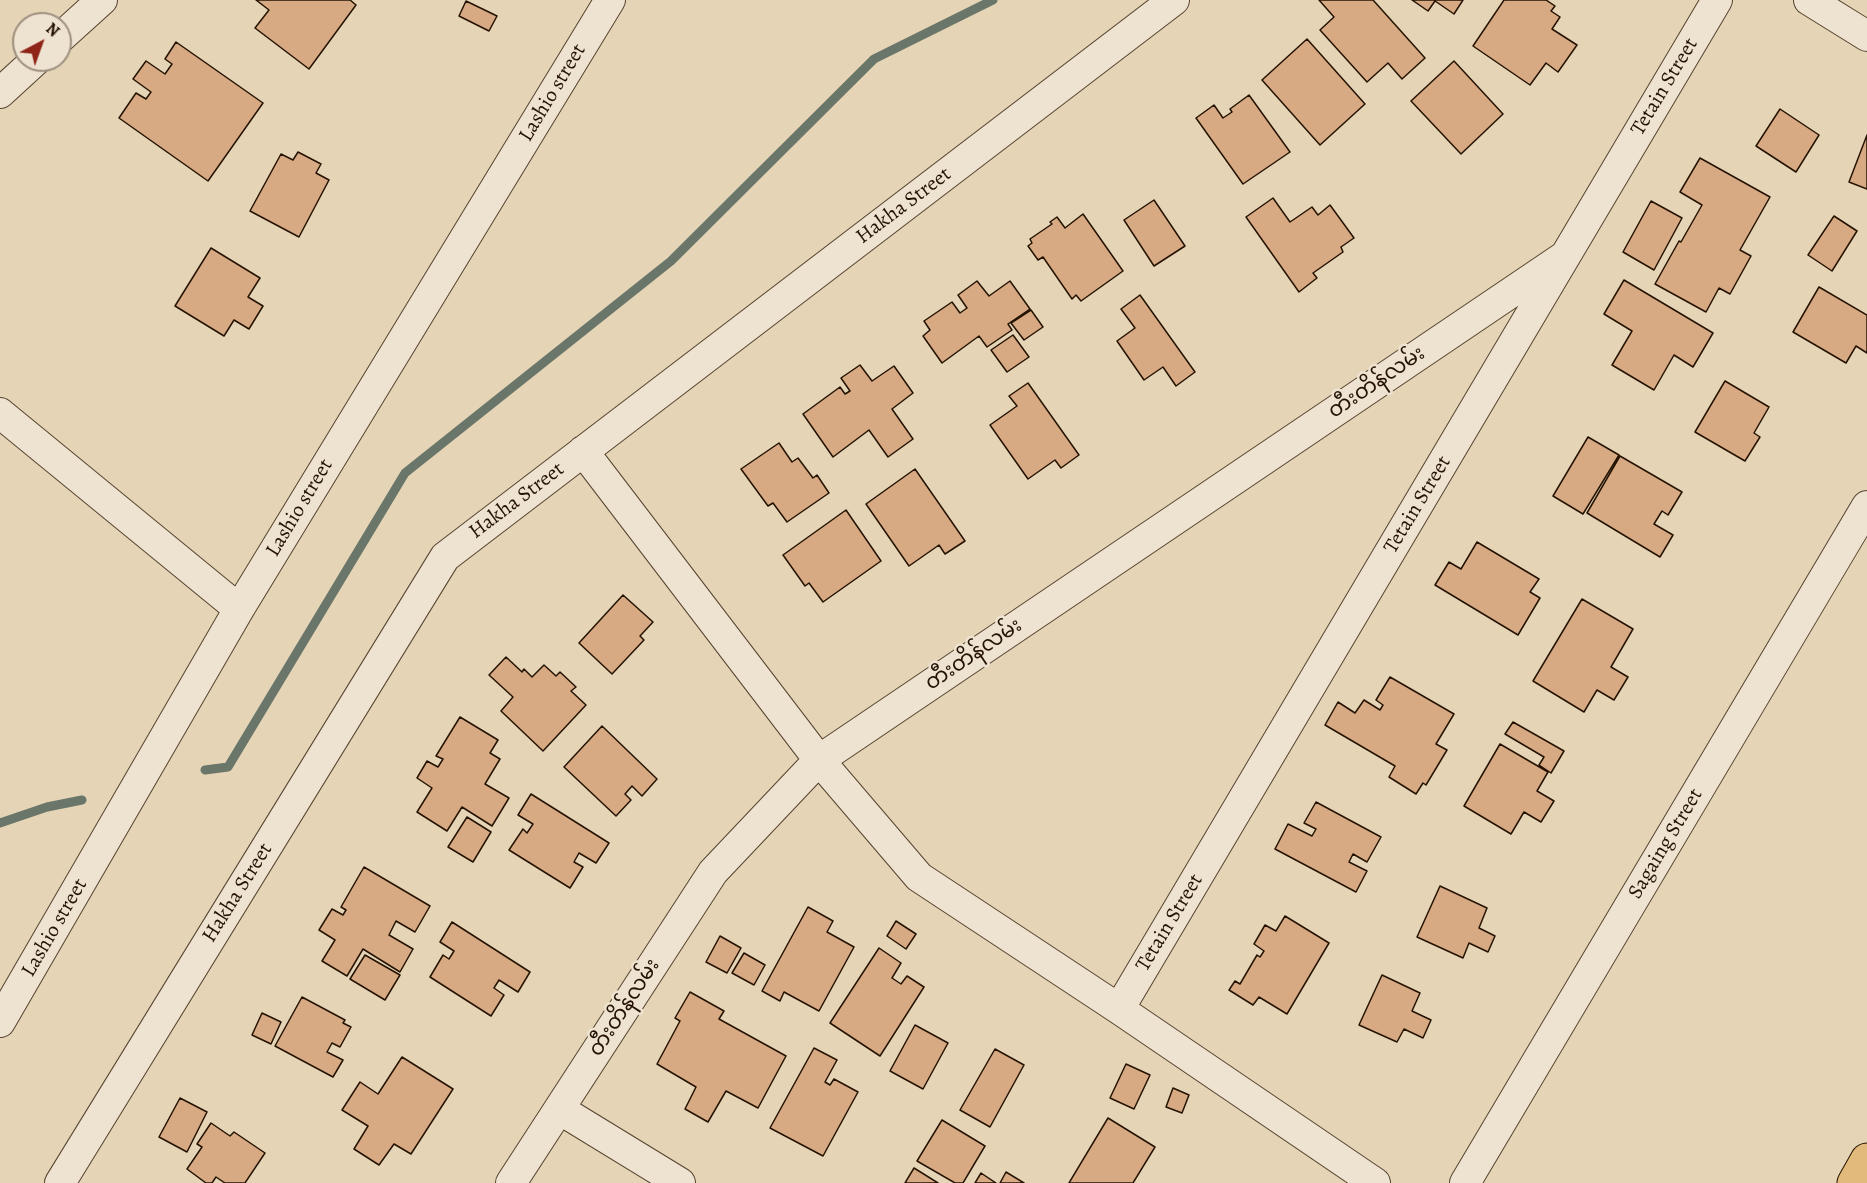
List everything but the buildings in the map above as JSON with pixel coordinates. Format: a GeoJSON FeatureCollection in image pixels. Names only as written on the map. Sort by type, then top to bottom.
{"type":"FeatureCollection","features":[{"type":"Feature","properties":{"kind":"main road"},"geometry":{"type":"LineString","coordinates":[[1854,1183],[1867,1160]]}},
{"type":"Feature","properties":{"kind":"street"},"geometry":{"type":"LineString","coordinates":[[72,28],[102,0]]}},
{"type":"Feature","properties":{"kind":"street","name":"Lashio street"},"geometry":{"type":"LineString","coordinates":[[0,1022],[239,609],[610,0]]}},
{"type":"Feature","properties":{"kind":"street","name":"Hakha Street"},"geometry":{"type":"LineString","coordinates":[[60,1183],[445,556],[1174,0]]}},
{"type":"Feature","properties":{"kind":"street","name":"Tetain Street"},"geometry":{"type":"LineString","coordinates":[[1119,1009],[1717,0]]}},
{"type":"Feature","properties":{"kind":"street"},"geometry":{"type":"LineString","coordinates":[[1809,0],[1867,36]]}},
{"type":"Feature","properties":{"kind":"street"},"geometry":{"type":"LineString","coordinates":[[0,93],[23,72]]}},
{"type":"Feature","properties":{"kind":"street","name":"တီးတိန်လမ်း"},"geometry":{"type":"LineString","coordinates":[[511,1183],[714,872],[819,760],[1565,256]]}},
{"type":"Feature","properties":{"kind":"street"},"geometry":{"type":"LineString","coordinates":[[0,413],[239,609]]}},
{"type":"Feature","properties":{"kind":"street"},"geometry":{"type":"LineString","coordinates":[[583,451],[819,760],[919,878],[1119,1009],[1375,1183]]}},
{"type":"Feature","properties":{"kind":"street","name":"Sagaing Street"},"geometry":{"type":"LineString","coordinates":[[1465,1183],[1867,506]]}},
{"type":"Feature","properties":{"kind":"street"},"geometry":{"type":"LineString","coordinates":[[560,1109],[680,1183]]}},
{"type":"Feature","properties":{"kind":"waterway"},"geometry":{"type":"LineString","coordinates":[[205,770],[228,767],[405,473],[671,261],[874,59],[993,0]]}},
{"type":"Feature","properties":{"kind":"waterway"},"geometry":{"type":"LineString","coordinates":[[0,823],[47,807],[82,800]]}}]}
